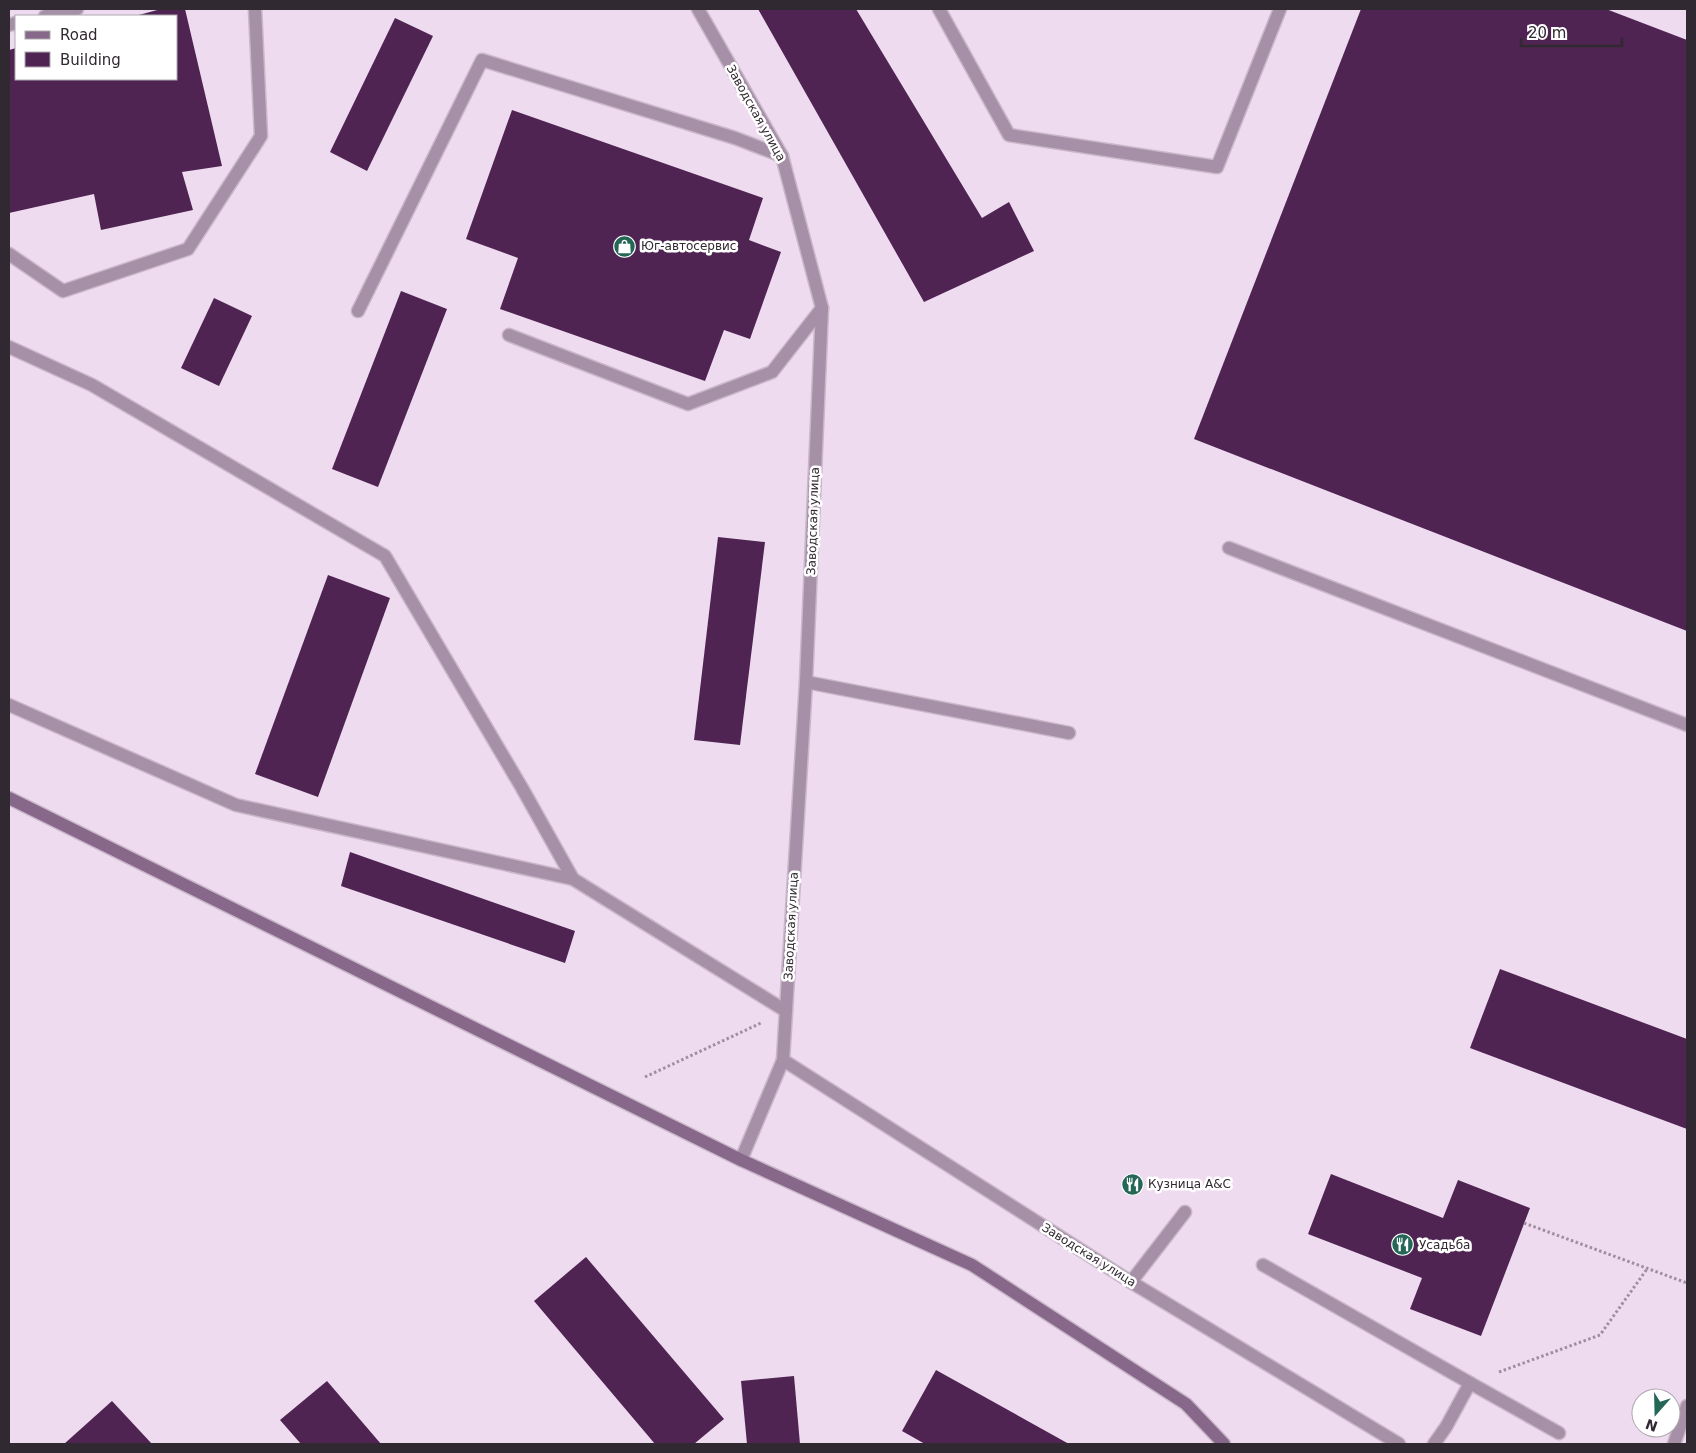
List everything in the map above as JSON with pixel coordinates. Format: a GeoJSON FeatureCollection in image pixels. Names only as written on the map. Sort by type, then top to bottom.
{"type":"FeatureCollection","features":[{"type":"Feature","properties":{"kind":"main road"},"geometry":{"type":"LineString","coordinates":[[9,798],[741,1160],[972,1265],[1186,1404],[1224,1444]]}},
{"type":"Feature","properties":{"kind":"street"},"geometry":{"type":"LineString","coordinates":[[50,15],[77,9]]}},
{"type":"Feature","properties":{"kind":"street"},"geometry":{"type":"LineString","coordinates":[[9,254],[63,291],[188,249],[261,136],[255,9]]}},
{"type":"Feature","properties":{"kind":"street","name":"Заводская улица"},"geometry":{"type":"LineString","coordinates":[[698,9],[782,156],[822,308],[806,682],[783,1060],[741,1160]]}},
{"type":"Feature","properties":{"kind":"street"},"geometry":{"type":"LineString","coordinates":[[939,9],[1009,135],[1217,167],[1280,9]]}},
{"type":"Feature","properties":{"kind":"street"},"geometry":{"type":"LineString","coordinates":[[358,310],[482,60],[734,138],[782,156]]}},
{"type":"Feature","properties":{"kind":"street"},"geometry":{"type":"LineString","coordinates":[[509,335],[688,404],[772,372],[822,308]]}},
{"type":"Feature","properties":{"kind":"street"},"geometry":{"type":"LineString","coordinates":[[9,347],[92,385],[385,556],[522,788],[573,879]]}},
{"type":"Feature","properties":{"kind":"street"},"geometry":{"type":"LineString","coordinates":[[1229,548],[1687,725]]}},
{"type":"Feature","properties":{"kind":"street"},"geometry":{"type":"LineString","coordinates":[[806,682],[1069,733]]}},
{"type":"Feature","properties":{"kind":"street"},"geometry":{"type":"LineString","coordinates":[[9,705],[236,805],[573,879],[786,1011]]}},
{"type":"Feature","properties":{"kind":"street","name":"Заводская улица"},"geometry":{"type":"LineString","coordinates":[[783,1060],[1131,1282],[1399,1444]]}},
{"type":"Feature","properties":{"kind":"street"},"geometry":{"type":"LineString","coordinates":[[1131,1282],[1185,1212]]}},
{"type":"Feature","properties":{"kind":"street"},"geometry":{"type":"LineString","coordinates":[[1263,1264],[1559,1433]]}},
{"type":"Feature","properties":{"kind":"street"},"geometry":{"type":"LineString","coordinates":[[1434,1444],[1446,1427],[1470,1383]]}},
{"type":"Feature","properties":{"kind":"street"},"geometry":{"type":"LineString","coordinates":[[1674,1444],[1687,1406]]}},
{"type":"Feature","properties":{"kind":"path"},"geometry":{"type":"LineString","coordinates":[[645,1077],[786,1011]]}},
{"type":"Feature","properties":{"kind":"path"},"geometry":{"type":"LineString","coordinates":[[1524,1223],[1687,1283]]}},
{"type":"Feature","properties":{"kind":"path"},"geometry":{"type":"LineString","coordinates":[[1470,1383],[1600,1336],[1648,1269]]}},
{"type":"Feature","properties":{"kind":"building"},"geometry":{"type":"Polygon","coordinates":[[[161,9],[185,9],[222,166],[182,172],[193,210],[101,230],[94,194],[9,213],[9,50],[15,48],[15,80],[178,80],[178,15],[139,15],[161,9]]]}},
{"type":"Feature","properties":{"kind":"building"},"geometry":{"type":"Polygon","coordinates":[[[758,9],[856,9],[982,218],[1009,202],[1034,251],[924,302],[758,9]]]}},
{"type":"Feature","properties":{"kind":"building"},"geometry":{"type":"Polygon","coordinates":[[[1361,9],[1606,9],[1687,40],[1687,631],[1194,439],[1361,9]]]}},
{"type":"Feature","properties":{"kind":"building"},"geometry":{"type":"Polygon","coordinates":[[[395,18],[433,36],[367,171],[330,152],[395,18]]]}},
{"type":"Feature","properties":{"kind":"building","name":"Юг-автосервис"},"geometry":{"type":"Polygon","coordinates":[[[512,110],[763,198],[749,240],[781,252],[750,339],[724,330],[705,381],[500,309],[518,258],[466,239],[512,110]]]}},
{"type":"Feature","properties":{"kind":"building"},"geometry":{"type":"Polygon","coordinates":[[[401,291],[447,309],[378,487],[332,469],[401,291]]]}},
{"type":"Feature","properties":{"kind":"building"},"geometry":{"type":"Polygon","coordinates":[[[214,298],[252,316],[219,386],[181,368],[214,298]]]}},
{"type":"Feature","properties":{"kind":"building"},"geometry":{"type":"Polygon","coordinates":[[[718,537],[765,542],[740,745],[694,740],[718,537]]]}},
{"type":"Feature","properties":{"kind":"building"},"geometry":{"type":"Polygon","coordinates":[[[328,575],[390,598],[318,797],[255,774],[328,575]]]}},
{"type":"Feature","properties":{"kind":"building"},"geometry":{"type":"Polygon","coordinates":[[[350,852],[575,931],[565,963],[341,886],[350,852]]]}},
{"type":"Feature","properties":{"kind":"building"},"geometry":{"type":"Polygon","coordinates":[[[1500,969],[1687,1039],[1687,1129],[1470,1048],[1500,969]]]}},
{"type":"Feature","properties":{"kind":"building"},"geometry":{"type":"Polygon","coordinates":[[[1331,1174],[1443,1218],[1458,1180],[1530,1208],[1481,1336],[1410,1309],[1422,1278],[1308,1234],[1331,1174]]]}},
{"type":"Feature","properties":{"kind":"building"},"geometry":{"type":"Polygon","coordinates":[[[586,1257],[724,1419],[694,1444],[655,1444],[534,1301],[586,1257]]]}},
{"type":"Feature","properties":{"kind":"building"},"geometry":{"type":"Polygon","coordinates":[[[936,1370],[1069,1444],[925,1444],[902,1431],[936,1370]]]}},
{"type":"Feature","properties":{"kind":"building"},"geometry":{"type":"Polygon","coordinates":[[[794,1376],[800,1444],[747,1444],[741,1381],[794,1376]]]}},
{"type":"Feature","properties":{"kind":"building"},"geometry":{"type":"Polygon","coordinates":[[[327,1381],[381,1444],[301,1444],[280,1420],[327,1381]]]}},
{"type":"Feature","properties":{"kind":"building"},"geometry":{"type":"Polygon","coordinates":[[[112,1401],[152,1444],[64,1444],[112,1401]]]}},
{"type":"Feature","properties":{"kind":"place","name":"Юг-автосервис"},"geometry":{"type":"Point","coordinates":[625,246]}},
{"type":"Feature","properties":{"kind":"place","name":"Кузница А&С"},"geometry":{"type":"Point","coordinates":[1132,1184]}},
{"type":"Feature","properties":{"kind":"place","name":"Усадьба"},"geometry":{"type":"Point","coordinates":[1403,1245]}}]}
